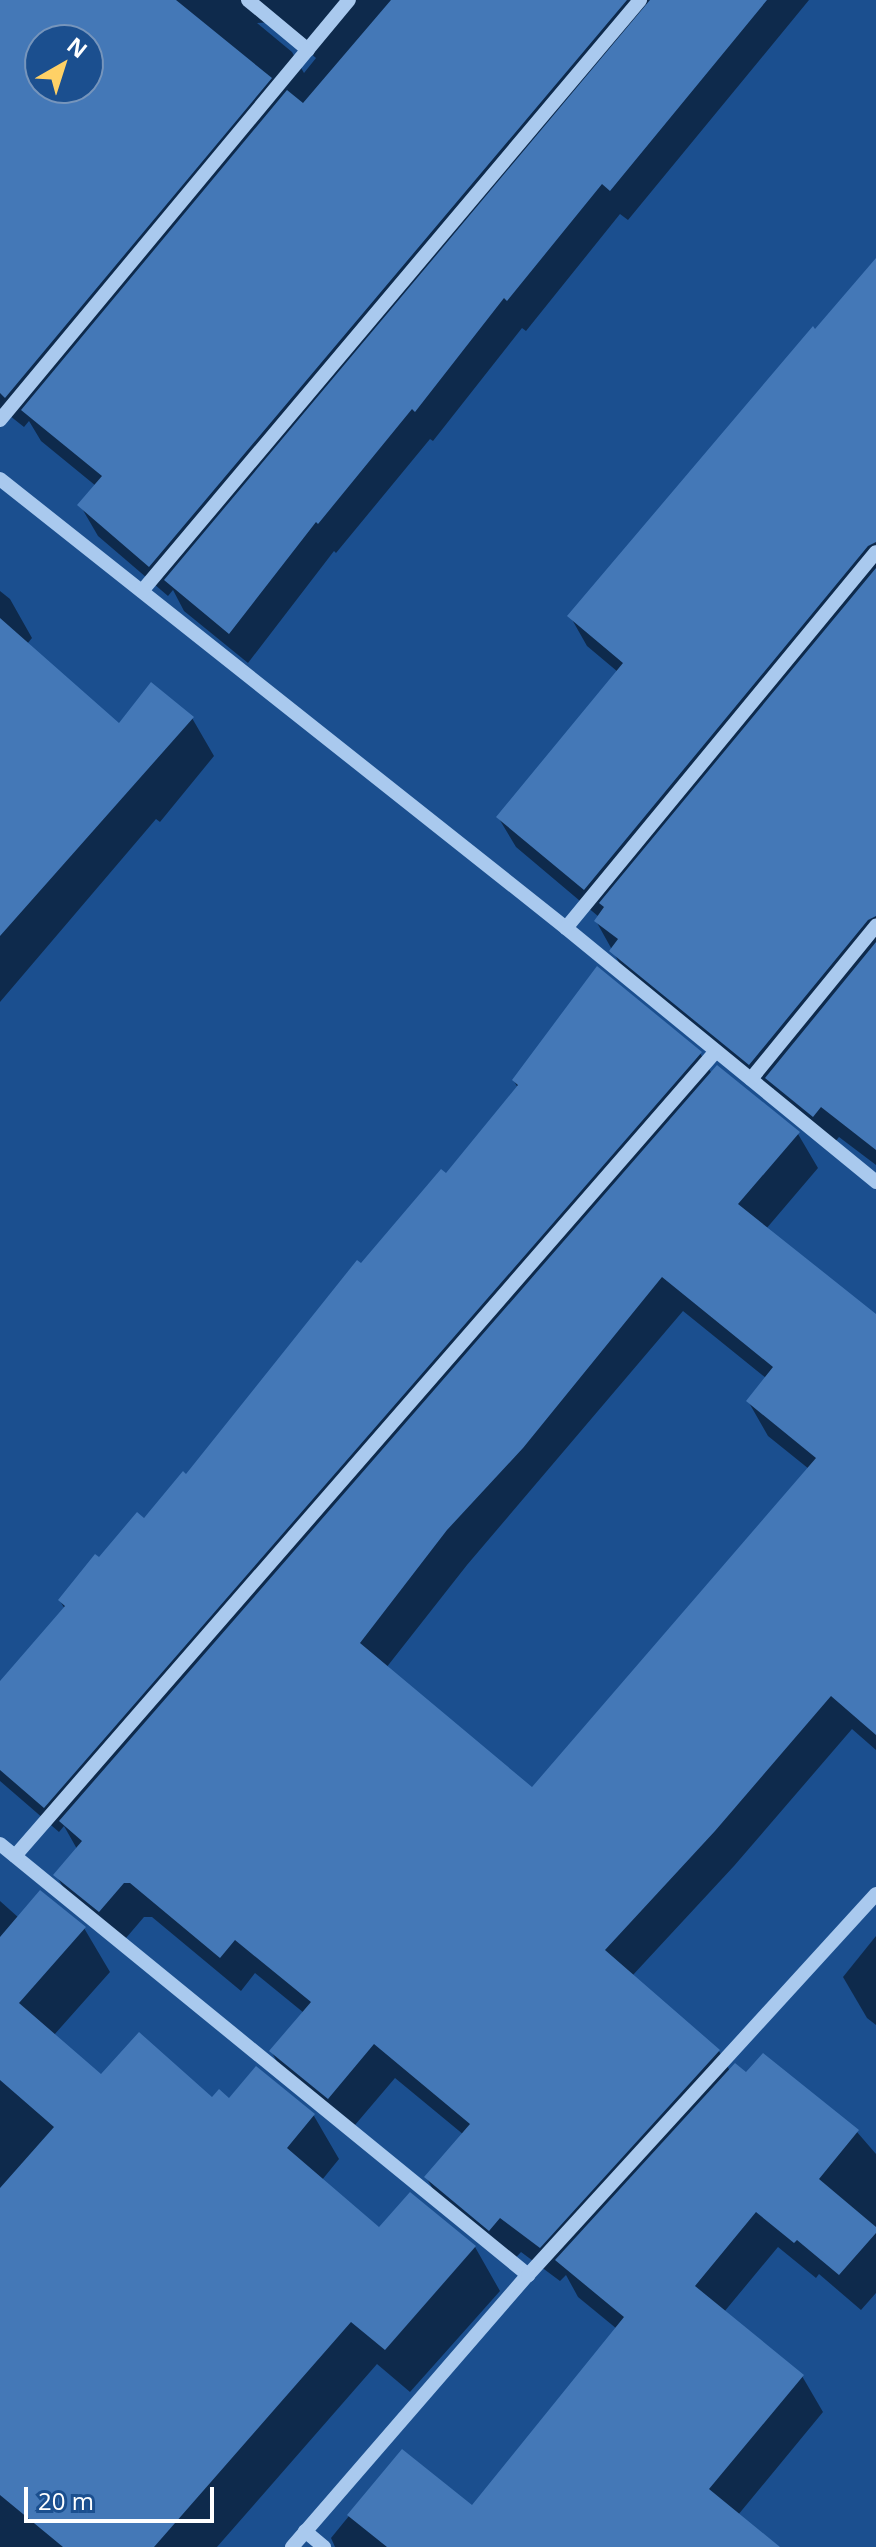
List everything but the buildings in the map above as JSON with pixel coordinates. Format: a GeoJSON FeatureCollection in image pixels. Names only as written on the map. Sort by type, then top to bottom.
{"type":"FeatureCollection","features":[{"type":"Feature","properties":{"kind":"street"},"geometry":{"type":"LineString","coordinates":[[248,0],[308,50]]}},
{"type":"Feature","properties":{"kind":"street"},"geometry":{"type":"LineString","coordinates":[[0,420],[349,0]]}},
{"type":"Feature","properties":{"kind":"street"},"geometry":{"type":"LineString","coordinates":[[142,591],[640,0]]}},
{"type":"Feature","properties":{"kind":"street"},"geometry":{"type":"LineString","coordinates":[[0,479],[566,928],[876,1182]]}},
{"type":"Feature","properties":{"kind":"street"},"geometry":{"type":"LineString","coordinates":[[566,928],[876,552]]}},
{"type":"Feature","properties":{"kind":"street"},"geometry":{"type":"LineString","coordinates":[[751,1079],[876,926]]}},
{"type":"Feature","properties":{"kind":"street"},"geometry":{"type":"LineString","coordinates":[[15,1856],[716,1051]]}},
{"type":"Feature","properties":{"kind":"street"},"geometry":{"type":"LineString","coordinates":[[0,1844],[528,2275]]}},
{"type":"Feature","properties":{"kind":"street"},"geometry":{"type":"LineString","coordinates":[[292,2547],[528,2275],[876,1894]]}},
{"type":"Feature","properties":{"kind":"street"},"geometry":{"type":"LineString","coordinates":[[305,2531],[324,2547]]}}]}
